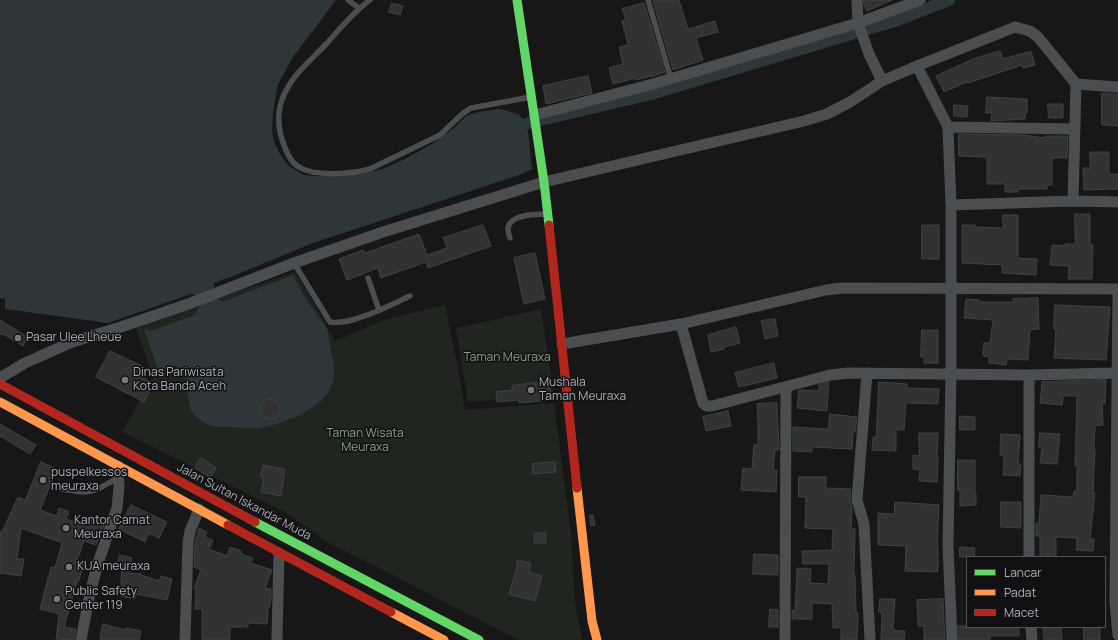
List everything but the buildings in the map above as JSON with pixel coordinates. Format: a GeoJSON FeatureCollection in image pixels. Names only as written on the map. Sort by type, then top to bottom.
{"type":"FeatureCollection","features":[{"type":"Feature","properties":{"kind":"main road"},"geometry":{"type":"LineString","coordinates":[[517,0],[543,179],[592,621],[597,640]]}},
{"type":"Feature","properties":{"kind":"main road","name":"Jalan Sultan Iskandar Muda"},"geometry":{"type":"LineString","coordinates":[[0,384],[258,524],[478,640]]}},
{"type":"Feature","properties":{"kind":"main road"},"geometry":{"type":"LineString","coordinates":[[0,402],[119,471],[198,510],[444,640]]}},
{"type":"Feature","properties":{"kind":"main road"},"geometry":{"type":"LineString","coordinates":[[590,640],[592,621]]}},
{"type":"Feature","properties":{"kind":"street"},"geometry":{"type":"LineString","coordinates":[[857,0],[858,25],[869,54],[882,81]]}},
{"type":"Feature","properties":{"kind":"street"},"geometry":{"type":"LineString","coordinates":[[535,118],[858,25],[920,0]]}},
{"type":"Feature","properties":{"kind":"street"},"geometry":{"type":"LineString","coordinates":[[0,378],[25,363],[72,342],[191,303],[294,263],[383,232],[543,179],[804,121],[827,114],[850,102],[882,81],[1016,27],[1030,31],[1038,38],[1076,84],[1073,201]]}},
{"type":"Feature","properties":{"kind":"street"},"geometry":{"type":"LineString","coordinates":[[917,66],[948,127],[951,205],[951,373],[948,546],[952,640]]}},
{"type":"Feature","properties":{"kind":"street"},"geometry":{"type":"LineString","coordinates":[[1076,84],[1118,87]]}},
{"type":"Feature","properties":{"kind":"street"},"geometry":{"type":"LineString","coordinates":[[948,127],[1074,129]]}},
{"type":"Feature","properties":{"kind":"street"},"geometry":{"type":"LineString","coordinates":[[951,205],[1073,201],[1118,202]]}},
{"type":"Feature","properties":{"kind":"street"},"geometry":{"type":"LineString","coordinates":[[562,344],[681,324],[826,290],[844,288],[1118,289],[1115,601],[1118,635]]}},
{"type":"Feature","properties":{"kind":"street"},"geometry":{"type":"LineString","coordinates":[[681,324],[703,403],[707,406],[712,406],[830,375],[848,373],[1117,373]]}},
{"type":"Feature","properties":{"kind":"street"},"geometry":{"type":"LineString","coordinates":[[867,373],[857,500],[864,524],[870,640]]}},
{"type":"Feature","properties":{"kind":"street"},"geometry":{"type":"LineString","coordinates":[[1028,374],[1029,556]]}},
{"type":"Feature","properties":{"kind":"street"},"geometry":{"type":"LineString","coordinates":[[785,640],[786,387]]}},
{"type":"Feature","properties":{"kind":"street"},"geometry":{"type":"LineString","coordinates":[[81,640],[90,593],[98,563],[117,508],[119,471]]}},
{"type":"Feature","properties":{"kind":"street"},"geometry":{"type":"LineString","coordinates":[[185,640],[188,543],[191,525],[198,510]]}},
{"type":"Feature","properties":{"kind":"street"},"geometry":{"type":"LineString","coordinates":[[277,640],[279,553]]}},
{"type":"Feature","properties":{"kind":"street"},"geometry":{"type":"LineString","coordinates":[[418,640],[419,627]]}},
{"type":"Feature","properties":{"kind":"street"},"geometry":{"type":"LineString","coordinates":[[1031,628],[1032,640]]}},
{"type":"Feature","properties":{"kind":"lane"},"geometry":{"type":"LineString","coordinates":[[348,0],[359,8]]}},
{"type":"Feature","properties":{"kind":"lane"},"geometry":{"type":"LineString","coordinates":[[370,0],[359,8],[305,64],[288,87],[282,99],[279,120],[283,143],[288,155],[298,167],[308,171],[348,174],[366,170],[440,135],[465,111],[471,108],[532,97]]}},
{"type":"Feature","properties":{"kind":"lane"},"geometry":{"type":"LineString","coordinates":[[648,0],[671,79]]}},
{"type":"Feature","properties":{"kind":"lane"},"geometry":{"type":"LineString","coordinates":[[510,238],[508,228],[510,223],[515,219],[529,215],[547,214]]}},
{"type":"Feature","properties":{"kind":"lane"},"geometry":{"type":"LineString","coordinates":[[294,263],[330,322],[336,323],[366,316],[410,296]]}},
{"type":"Feature","properties":{"kind":"lane"},"geometry":{"type":"LineString","coordinates":[[368,278],[379,310]]}},
{"type":"Feature","properties":{"kind":"lane"},"geometry":{"type":"LineString","coordinates":[[62,489],[84,492],[92,491],[99,488],[119,471]]}},
{"type":"Feature","properties":{"kind":"green space","name":"Taman Wisata Meuraxa"},"geometry":{"type":"Polygon","coordinates":[[[295,272],[335,341],[386,319],[445,305],[465,410],[554,403],[571,533],[575,602],[582,640],[519,640],[332,545],[283,511],[122,432],[153,378],[135,326],[295,272]]]}},
{"type":"Feature","properties":{"kind":"green space","name":"Taman Meuraxa"},"geometry":{"type":"Polygon","coordinates":[[[541,309],[554,396],[468,402],[456,328],[541,309]]]}},
{"type":"Feature","properties":{"kind":"shaded area"},"geometry":{"type":"Polygon","coordinates":[[[0,0],[336,0],[293,57],[278,84],[273,113],[272,131],[275,144],[283,159],[290,167],[304,175],[317,176],[344,176],[362,174],[383,169],[407,158],[435,142],[454,128],[466,116],[478,112],[500,109],[518,114],[527,123],[532,169],[522,174],[313,243],[214,283],[215,294],[222,302],[293,275],[307,301],[327,329],[334,374],[332,385],[324,398],[308,410],[289,420],[261,428],[212,426],[199,419],[190,408],[186,384],[181,370],[176,366],[169,367],[159,372],[144,329],[151,331],[195,315],[200,305],[197,296],[191,294],[108,323],[5,309],[5,299],[0,298],[0,0]]]}},
{"type":"Feature","properties":{"kind":"waterway"},"geometry":{"type":"LineString","coordinates":[[528,123],[651,94],[898,20],[949,0]]}},
{"type":"Feature","properties":{"kind":"traffic: fast"},"geometry":{"type":"LineString","coordinates":[[517,0],[549,225]]}},
{"type":"Feature","properties":{"kind":"traffic: fast"},"geometry":{"type":"LineString","coordinates":[[255,522],[479,640]]}},
{"type":"Feature","properties":{"kind":"traffic: slow"},"geometry":{"type":"LineString","coordinates":[[0,402],[228,525]]}},
{"type":"Feature","properties":{"kind":"traffic: slow"},"geometry":{"type":"LineString","coordinates":[[577,488],[592,621],[597,640]]}},
{"type":"Feature","properties":{"kind":"traffic: slow"},"geometry":{"type":"LineString","coordinates":[[391,612],[444,640]]}},
{"type":"Feature","properties":{"kind":"traffic: jam"},"geometry":{"type":"LineString","coordinates":[[549,225],[577,488]]}},
{"type":"Feature","properties":{"kind":"traffic: jam"},"geometry":{"type":"LineString","coordinates":[[0,384],[255,522]]}},
{"type":"Feature","properties":{"kind":"traffic: jam"},"geometry":{"type":"LineString","coordinates":[[228,525],[391,612]]}},
{"type":"Feature","properties":{"kind":"place","name":"Pasar Ulee Lheue"},"geometry":{"type":"Point","coordinates":[18,338]}},
{"type":"Feature","properties":{"kind":"place","name":"Dinas Pariwisata Kota Banda Aceh"},"geometry":{"type":"Point","coordinates":[125,380]}},
{"type":"Feature","properties":{"kind":"place","name":"Mushala Taman Meuraxa"},"geometry":{"type":"Point","coordinates":[531,390]}},
{"type":"Feature","properties":{"kind":"place","name":"puspelkessos meuraxa"},"geometry":{"type":"Point","coordinates":[43,480]}},
{"type":"Feature","properties":{"kind":"place","name":"Kantor Camat Meuraxa"},"geometry":{"type":"Point","coordinates":[66,528]}},
{"type":"Feature","properties":{"kind":"place","name":"KUA meuraxa"},"geometry":{"type":"Point","coordinates":[69,567]}},
{"type":"Feature","properties":{"kind":"place","name":"Public Safety Center 119"},"geometry":{"type":"Point","coordinates":[57,599]}}]}
